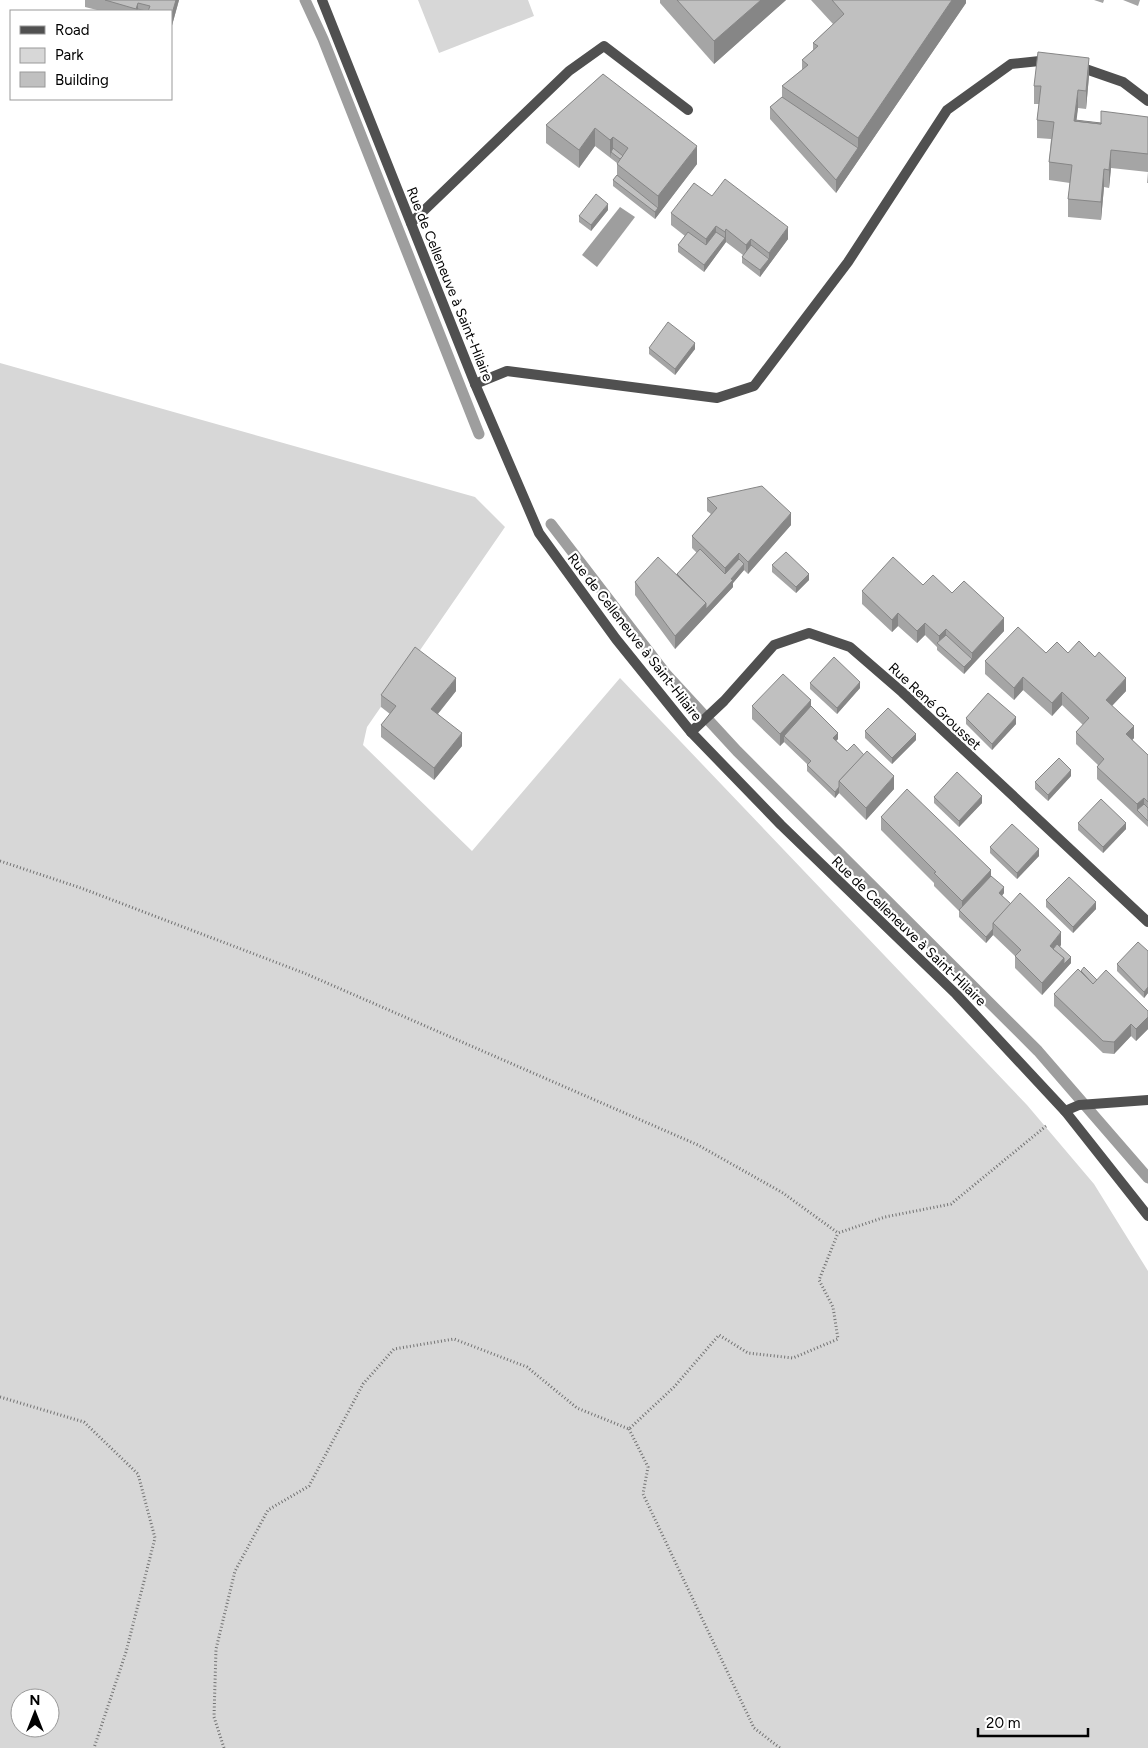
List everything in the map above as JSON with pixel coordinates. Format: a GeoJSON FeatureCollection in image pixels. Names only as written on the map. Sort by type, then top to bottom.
{"type":"FeatureCollection","features":[{"type":"Feature","properties":{"kind":"street","name":"Rue de Celleneuve à Saint-Hilaire"},"geometry":{"type":"LineString","coordinates":[[322,0],[475,384],[539,533],[616,638],[691,732],[781,825],[956,994],[1064,1111],[1148,1216]]}},
{"type":"Feature","properties":{"kind":"street"},"geometry":{"type":"LineString","coordinates":[[411,223],[569,72],[604,46],[688,110]]}},
{"type":"Feature","properties":{"kind":"street"},"geometry":{"type":"LineString","coordinates":[[475,384],[507,371],[718,398],[754,386],[848,262],[947,110],[1012,64],[1061,61],[1123,82],[1148,101]]}},
{"type":"Feature","properties":{"kind":"street","name":"Rue René Grousset"},"geometry":{"type":"LineString","coordinates":[[691,732],[724,701],[774,645],[810,633],[850,647],[902,692],[1148,922]]}},
{"type":"Feature","properties":{"kind":"street"},"geometry":{"type":"LineString","coordinates":[[1064,1111],[1079,1105],[1148,1100]]}},
{"type":"Feature","properties":{"kind":"path"},"geometry":{"type":"LineString","coordinates":[[0,862],[81,888],[304,973],[689,1141],[783,1193],[838,1233]]}},
{"type":"Feature","properties":{"kind":"path"},"geometry":{"type":"LineString","coordinates":[[629,1429],[674,1387],[719,1334],[748,1353],[793,1358],[838,1339],[833,1307],[819,1280],[838,1233],[885,1216],[951,1204],[1064,1111]]}},
{"type":"Feature","properties":{"kind":"path"},"geometry":{"type":"LineString","coordinates":[[224,1748],[214,1717],[216,1649],[235,1571],[268,1510],[309,1486],[363,1384],[394,1348],[454,1339],[527,1367],[577,1408],[629,1429],[648,1467],[643,1494],[722,1662],[754,1728],[780,1748]]}},
{"type":"Feature","properties":{"kind":"path"},"geometry":{"type":"LineString","coordinates":[[0,1397],[84,1422],[138,1474],[155,1538],[126,1652],[94,1748]]}},
{"type":"Feature","properties":{"kind":"green space"},"geometry":{"type":"Polygon","coordinates":[[[418,0],[528,0],[534,16],[439,53],[418,0]]]}},
{"type":"Feature","properties":{"kind":"green space"},"geometry":{"type":"Polygon","coordinates":[[[0,363],[475,497],[505,527],[367,727],[363,745],[472,851],[620,678],[1027,1105],[1094,1184],[1148,1271],[1148,1748],[0,1748],[0,363]]]}},
{"type":"Feature","properties":{"kind":"shaded area"},"geometry":{"type":"Polygon","coordinates":[[[620,207],[635,217],[597,267],[582,255],[620,207]]]}},
{"type":"Feature","properties":{"kind":"building"},"geometry":{"type":"Polygon","coordinates":[[[105,0],[176,0],[172,14],[172,10],[148,10],[150,6],[138,3],[136,9],[105,0]]]}},
{"type":"Feature","properties":{"kind":"building"},"geometry":{"type":"Polygon","coordinates":[[[677,0],[761,0],[714,41],[677,0]]]}},
{"type":"Feature","properties":{"kind":"building"},"geometry":{"type":"Polygon","coordinates":[[[832,0],[952,0],[858,138],[782,86],[808,65],[802,60],[818,46],[813,43],[844,14],[832,0]]]}},
{"type":"Feature","properties":{"kind":"building"},"geometry":{"type":"Polygon","coordinates":[[[1038,52],[1089,58],[1086,91],[1078,90],[1074,121],[1101,124],[1101,111],[1148,117],[1148,154],[1111,150],[1109,170],[1104,169],[1101,202],[1068,199],[1072,165],[1049,162],[1054,122],[1037,120],[1041,86],[1034,86],[1038,52]]]}},
{"type":"Feature","properties":{"kind":"building"},"geometry":{"type":"Polygon","coordinates":[[[603,74],[697,146],[658,196],[617,164],[628,148],[613,137],[610,140],[595,128],[579,150],[546,125],[603,74]]]}},
{"type":"Feature","properties":{"kind":"building"},"geometry":{"type":"Polygon","coordinates":[[[782,97],[858,148],[836,180],[770,107],[782,97]]]}},
{"type":"Feature","properties":{"kind":"building"},"geometry":{"type":"Polygon","coordinates":[[[1075,121],[1101,123],[1101,124],[1075,121]]]}},
{"type":"Feature","properties":{"kind":"building"},"geometry":{"type":"Polygon","coordinates":[[[613,148],[623,156],[620,159],[611,152],[613,148]]]}},
{"type":"Feature","properties":{"kind":"building"},"geometry":{"type":"Polygon","coordinates":[[[617,175],[658,208],[655,212],[613,180],[617,175]]]}},
{"type":"Feature","properties":{"kind":"building"},"geometry":{"type":"Polygon","coordinates":[[[725,179],[788,227],[769,253],[751,239],[746,245],[726,229],[725,232],[716,226],[706,239],[671,213],[694,183],[712,196],[725,179]]]}},
{"type":"Feature","properties":{"kind":"building"},"geometry":{"type":"Polygon","coordinates":[[[596,194],[608,204],[591,225],[579,216],[596,194]]]}},
{"type":"Feature","properties":{"kind":"building"},"geometry":{"type":"Polygon","coordinates":[[[688,232],[706,245],[716,232],[725,238],[704,265],[678,245],[688,232]]]}},
{"type":"Feature","properties":{"kind":"building"},"geometry":{"type":"Polygon","coordinates":[[[751,245],[769,259],[760,270],[742,257],[751,245]]]}},
{"type":"Feature","properties":{"kind":"building"},"geometry":{"type":"Polygon","coordinates":[[[668,322],[695,343],[675,369],[649,348],[668,322]]]}},
{"type":"Feature","properties":{"kind":"building"},"geometry":{"type":"Polygon","coordinates":[[[762,486],[791,513],[748,562],[739,553],[725,568],[692,536],[717,508],[707,498],[762,486]]]}},
{"type":"Feature","properties":{"kind":"building"},"geometry":{"type":"Polygon","coordinates":[[[700,549],[725,574],[739,559],[744,564],[731,579],[733,580],[706,609],[706,603],[677,574],[700,549]]]}},
{"type":"Feature","properties":{"kind":"building"},"geometry":{"type":"Polygon","coordinates":[[[786,552],[809,574],[796,587],[772,565],[786,552]]]}},
{"type":"Feature","properties":{"kind":"building"},"geometry":{"type":"Polygon","coordinates":[[[658,557],[706,603],[675,636],[635,582],[658,557]]]}},
{"type":"Feature","properties":{"kind":"building"},"geometry":{"type":"Polygon","coordinates":[[[893,557],[923,585],[933,575],[952,593],[964,581],[1004,618],[972,653],[946,629],[939,636],[925,623],[917,631],[898,613],[892,620],[862,591],[893,557]]]}},
{"type":"Feature","properties":{"kind":"building"},"geometry":{"type":"Polygon","coordinates":[[[1018,627],[1046,653],[1057,642],[1068,653],[1079,641],[1095,657],[1099,652],[1126,678],[1106,700],[1134,726],[1126,734],[1148,755],[1148,802],[1144,798],[1137,804],[1097,767],[1104,759],[1076,732],[1089,718],[1062,692],[1052,703],[1023,677],[1014,688],[985,661],[1018,627]]]}},
{"type":"Feature","properties":{"kind":"building"},"geometry":{"type":"Polygon","coordinates":[[[946,635],[972,659],[964,667],[937,643],[946,635]]]}},
{"type":"Feature","properties":{"kind":"building"},"geometry":{"type":"Polygon","coordinates":[[[415,647],[456,678],[431,709],[462,733],[434,768],[381,725],[396,706],[381,695],[415,647]]]}},
{"type":"Feature","properties":{"kind":"building"},"geometry":{"type":"Polygon","coordinates":[[[834,657],[860,682],[837,708],[810,683],[834,657]]]}},
{"type":"Feature","properties":{"kind":"building"},"geometry":{"type":"Polygon","coordinates":[[[783,674],[811,700],[780,734],[752,706],[783,674]]]}},
{"type":"Feature","properties":{"kind":"building"},"geometry":{"type":"Polygon","coordinates":[[[988,693],[1016,717],[992,744],[966,718],[988,693]]]}},
{"type":"Feature","properties":{"kind":"building"},"geometry":{"type":"Polygon","coordinates":[[[811,706],[838,733],[833,738],[847,751],[854,744],[864,755],[839,781],[839,787],[835,792],[807,765],[811,761],[784,736],[811,706]]]}},
{"type":"Feature","properties":{"kind":"building"},"geometry":{"type":"Polygon","coordinates":[[[888,708],[916,734],[892,758],[865,731],[888,708]]]}},
{"type":"Feature","properties":{"kind":"building"},"geometry":{"type":"Polygon","coordinates":[[[867,751],[894,776],[866,808],[839,781],[867,751]]]}},
{"type":"Feature","properties":{"kind":"building"},"geometry":{"type":"Polygon","coordinates":[[[1059,758],[1071,770],[1048,795],[1035,782],[1059,758]]]}},
{"type":"Feature","properties":{"kind":"building"},"geometry":{"type":"Polygon","coordinates":[[[957,772],[982,796],[959,821],[934,797],[957,772]]]}},
{"type":"Feature","properties":{"kind":"building"},"geometry":{"type":"Polygon","coordinates":[[[907,789],[991,870],[962,901],[881,817],[907,789]]]}},
{"type":"Feature","properties":{"kind":"building"},"geometry":{"type":"Polygon","coordinates":[[[1101,799],[1126,823],[1103,847],[1078,823],[1101,799]]]}},
{"type":"Feature","properties":{"kind":"building"},"geometry":{"type":"Polygon","coordinates":[[[1144,804],[1148,808],[1148,821],[1137,810],[1144,804]]]}},
{"type":"Feature","properties":{"kind":"building"},"geometry":{"type":"Polygon","coordinates":[[[1012,824],[1039,849],[1017,873],[990,847],[1012,824]]]}},
{"type":"Feature","properties":{"kind":"building"},"geometry":{"type":"Polygon","coordinates":[[[991,876],[1004,887],[999,893],[1011,904],[993,923],[993,929],[986,937],[959,910],[991,876]]]}},
{"type":"Feature","properties":{"kind":"building"},"geometry":{"type":"Polygon","coordinates":[[[1069,877],[1096,902],[1073,927],[1046,900],[1069,877]]]}},
{"type":"Feature","properties":{"kind":"building"},"geometry":{"type":"Polygon","coordinates":[[[1020,893],[1061,932],[1050,946],[1064,958],[1042,983],[1015,956],[1021,950],[993,923],[1020,893]]]}},
{"type":"Feature","properties":{"kind":"building"},"geometry":{"type":"Polygon","coordinates":[[[1138,942],[1148,951],[1148,987],[1144,992],[1117,964],[1138,942]]]}},
{"type":"Feature","properties":{"kind":"building"},"geometry":{"type":"Polygon","coordinates":[[[1057,944],[1071,957],[1064,964],[1064,958],[1053,949],[1057,944]]]}},
{"type":"Feature","properties":{"kind":"building"},"geometry":{"type":"Polygon","coordinates":[[[1084,967],[1097,980],[1093,984],[1081,971],[1084,967]]]}},
{"type":"Feature","properties":{"kind":"building"},"geometry":{"type":"Polygon","coordinates":[[[1078,969],[1093,984],[1106,970],[1148,1011],[1148,1017],[1136,1029],[1131,1024],[1114,1042],[1103,1041],[1054,994],[1078,969]]]}},
{"type":"Feature","properties":{"kind":"waterway"},"geometry":{"type":"LineString","coordinates":[[305,0],[323,39],[479,434]]}},
{"type":"Feature","properties":{"kind":"waterway"},"geometry":{"type":"LineString","coordinates":[[551,524],[666,674],[737,751],[1038,1051],[1148,1178]]}}]}
